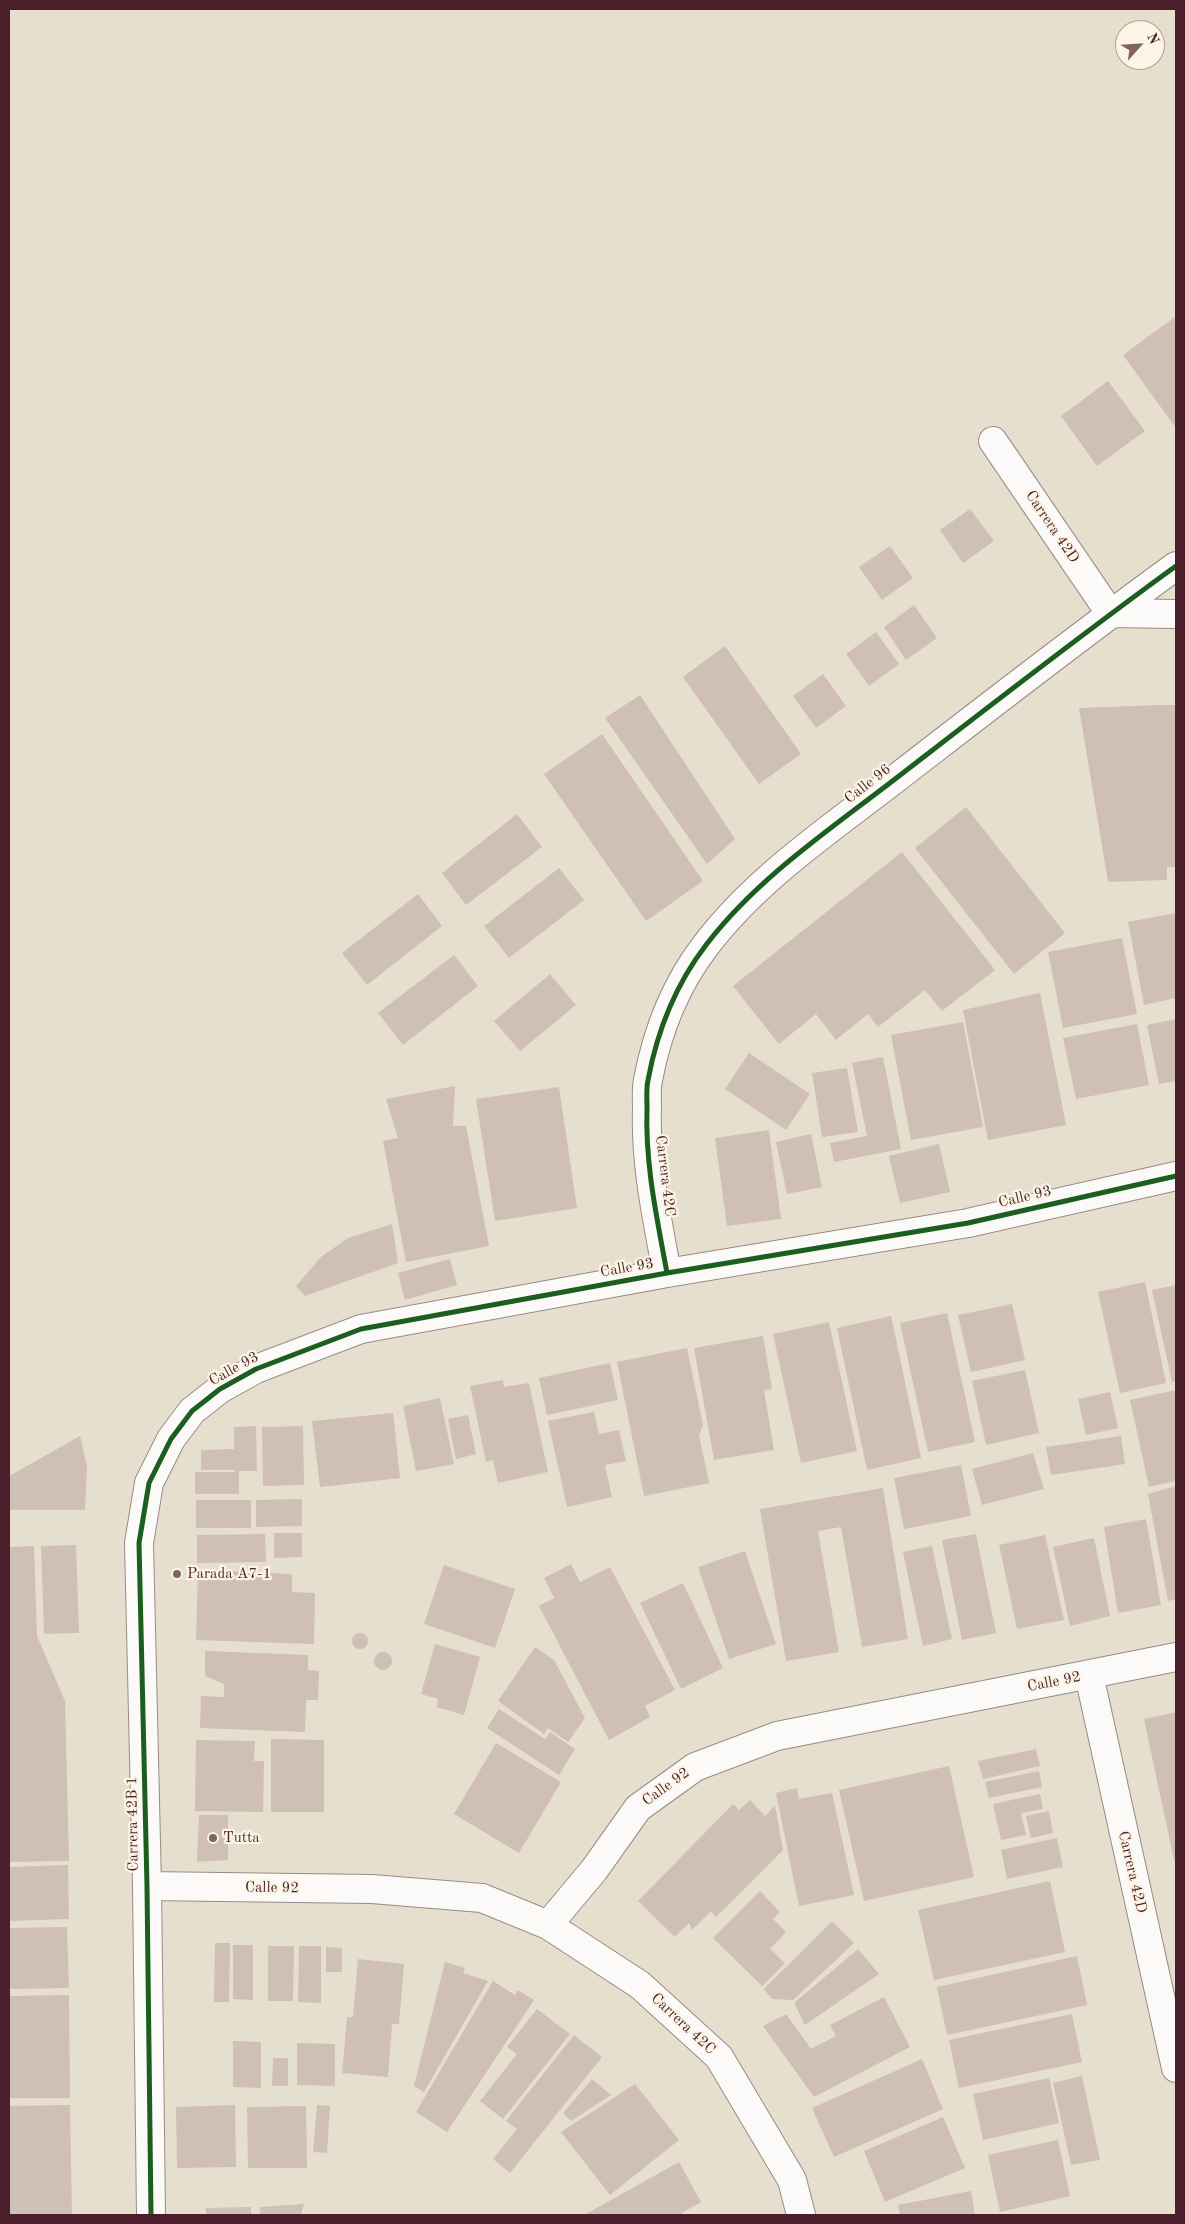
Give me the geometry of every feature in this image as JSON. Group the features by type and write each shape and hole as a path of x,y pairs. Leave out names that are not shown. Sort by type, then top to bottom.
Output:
{"street":[{"name":"Carrera 42D","path":"993,441 1110,613"},
{"name":"Calle 96","path":"648,1081 660,1034 678,989 705,946 732,914 786,864 1110,613 1176,566"},
{"path":"1110,613 1176,614"},
{"name":"Carrera 42C","path":"648,1081 646,1131 649,1177 667,1273"},
{"name":"Calle 93","path":"171,1439 192,1411 220,1389 256,1368 361,1329 667,1273 968,1223 1176,1176"},
{"name":"Carrera 42B 1","path":"151,2215 147,1886 138,1543 149,1483 171,1439"},
{"name":"Calle 92","path":"147,1886 372,1889 482,1898 548,1925 594,1870 638,1808 696,1766 777,1736 1176,1657"},
{"name":"Carrera 42D","path":"1089,1675 1176,2068"},
{"name":"Carrera 42C","path":"548,1925 640,1984 719,2057 792,2180 801,2215"}],"building":[{"path":"1176,316 1176,428 1123,355"},
{"path":"1108,381 1145,431 1097,466 1061,416"},
{"path":"970,509 994,541 963,563 940,530"},
{"path":"890,546 913,578 882,600 859,567"},
{"path":"914,605 937,638 906,660 884,627"},
{"path":"876,632 899,664 869,686 846,654"},
{"path":"725,646 801,754 759,784 683,677"},
{"path":"823,674 846,706 816,728 793,696"},
{"path":"640,695 735,839 707,864 605,718"},
{"path":"1176,705 1176,867 1167,867 1167,880 1108,882 1079,708"},
{"path":"602,734 703,881 646,921 544,774"},
{"path":"966,807 1065,933 1014,974 915,848"},
{"path":"517,814 542,847 466,905 442,873"},
{"path":"902,852 995,970 942,1011 925,990 878,1027 868,1014 836,1040 816,1014 779,1044 733,986"},
{"path":"559,868 584,900 509,958 484,926"},
{"path":"418,894 442,926 367,985 342,953"},
{"path":"1176,913 1176,998 1144,1005 1128,922"},
{"path":"1122,938 1137,1014 1063,1028 1048,952"},
{"path":"454,955 478,986 403,1045 378,1013"},
{"path":"550,974 576,1005 520,1051 494,1021"},
{"path":"1040,993 1066,1125 988,1140 963,1010"},
{"path":"1176,1019 1176,1081 1159,1084 1147,1025"},
{"path":"963,1022 983,1127 911,1140 891,1035"},
{"path":"1137,1024 1149,1085 1076,1099 1063,1038"},
{"path":"749,1053 810,1094 786,1130 725,1089"},
{"path":"883,1057 901,1149 834,1162 830,1143 867,1136 852,1063"},
{"path":"847,1068 858,1132 822,1137 812,1073"},
{"path":"455,1086 453,1126 466,1126 489,1246 406,1262 383,1141 398,1138 386,1099"},
{"path":"559,1087 577,1208 495,1221 476,1099"},
{"path":"769,1130 781,1219 727,1226 715,1138"},
{"path":"811,1134 822,1187 787,1194 776,1142"},
{"path":"939,1144 950,1192 900,1203 889,1156"},
{"path":"392,1224 398,1263 305,1296 296,1286 321,1257 348,1238"},
{"path":"450,1259 457,1285 405,1300 398,1273"},
{"path":"1145,1282 1166,1383 1120,1393 1098,1292"},
{"path":"1176,1285 1176,1381 1172,1382 1152,1290"},
{"path":"1012,1304 1025,1360 971,1372 958,1315"},
{"path":"947,1313 975,1442 928,1452 900,1323"},
{"path":"891,1316 921,1458 867,1470 837,1328"},
{"path":"829,1322 857,1451 801,1463 773,1334"},
{"path":"763,1336 772,1389 764,1390 774,1450 714,1460 694,1348"},
{"path":"687,1348 703,1425 699,1435 709,1483 644,1496 617,1362"},
{"path":"610,1363 618,1400 547,1415 539,1378"},
{"path":"1025,1370 1039,1433 986,1445 972,1381"},
{"path":"503,1380 504,1387 529,1383 548,1472 498,1483 493,1460 486,1462 470,1386"},
{"path":"1176,1390 1176,1481 1149,1487 1130,1400"},
{"path":"1110,1392 1118,1428 1086,1435 1078,1399"},
{"path":"440,1398 454,1464 416,1471 403,1406"},
{"path":"594,1412 599,1434 619,1430 626,1461 605,1465 612,1497 567,1507 548,1421"},
{"path":"393,1413 400,1478 320,1487 312,1421"},
{"path":"468,1415 476,1454 456,1459 448,1419"},
{"path":"256,1426 257,1471 239,1471 239,1494 195,1494 195,1472 235,1472 235,1470 201,1470 201,1450 234,1449 234,1427"},
{"path":"303,1426 304,1485 263,1486 262,1427"},
{"path":"80,1436 87,1466 85,1510 9,1510 9,1476"},
{"path":"1121,1436 1125,1464 1051,1475 1046,1447"},
{"path":"1033,1453 1044,1489 982,1505 972,1469"},
{"path":"961,1465 971,1516 904,1529 894,1478"},
{"path":"1176,1486 1176,1599 1168,1601 1148,1494"},
{"path":"883,1488 908,1639 862,1647 841,1527 818,1531 839,1652 786,1661 760,1509"},
{"path":"302,1499 302,1526 256,1527 256,1500"},
{"path":"196,1500 251,1500 251,1528 196,1528"},
{"path":"1146,1519 1161,1605 1118,1613 1104,1527"},
{"path":"274,1533 302,1533 302,1557 274,1558"},
{"path":"265,1534 266,1562 197,1563 197,1535"},
{"path":"976,1534 996,1633 962,1640 942,1540"},
{"path":"1045,1535 1064,1620 1017,1629 999,1545"},
{"path":"1094,1538 1110,1616 1070,1626 1053,1547"},
{"path":"76,1545 79,1633 44,1634 41,1546"},
{"path":"34,1546 37,1636 65,1701 69,1861 9,1862 9,1547"},
{"path":"932,1546 952,1639 923,1646 903,1552"},
{"path":"745,1551 776,1644 729,1659 698,1567"},
{"path":"571,1564 580,1582 610,1567 675,1690 645,1706 650,1717 609,1740 539,1606 554,1598 544,1578"},
{"path":"444,1565 515,1589 495,1648 424,1624"},
{"path":"198,1570 292,1574 292,1592 315,1593 314,1644 196,1640"},
{"path":"683,1583 723,1668 681,1689 640,1603"},
{"path":"360,1633 366,1635 368,1641 366,1647 360,1649 354,1647 352,1641 354,1635"},
{"path":"435,1644 480,1657 464,1715 437,1707 438,1699 421,1694"},
{"path":"535,1647 554,1660 585,1718 568,1742 548,1728 544,1734 498,1701"},
{"path":"205,1651 308,1655 308,1670 319,1671 318,1700 306,1700 305,1732 200,1728 201,1696 224,1697 224,1684 205,1676"},
{"path":"379,1652 387,1652 392,1657 390,1668 379,1670 374,1665 374,1657"},
{"path":"499,1709 545,1739 550,1732 575,1749 559,1775 487,1728"},
{"path":"1176,1712 1176,1859 1174,1860 1144,1719"},
{"path":"271,1739 324,1740 324,1812 271,1812"},
{"path":"196,1740 255,1741 254,1761 264,1761 263,1812 195,1811"},
{"path":"496,1743 561,1782 519,1853 454,1814"},
{"path":"1036,1749 1040,1766 983,1779 978,1761"},
{"path":"949,1766 974,1877 864,1901 839,1790"},
{"path":"1039,1771 1042,1787 989,1798 985,1782"},
{"path":"797,1788 799,1799 832,1793 854,1895 799,1906 776,1793"},
{"path":"1040,1794 1043,1809 1021,1813 1026,1835 1001,1840 993,1804"},
{"path":"750,1800 765,1816 775,1805 783,1850 716,1917 711,1911 692,1930 689,1923 675,1937 638,1901 733,1804 739,1810"},
{"path":"1049,1811 1053,1833 1031,1838 1026,1816"},
{"name":"Tutta","path":"199,1815 228,1815 228,1860 197,1862"},
{"path":"1057,1838 1063,1867 1007,1879 1001,1850"},
{"path":"68,1865 69,1919 9,1921 9,1867"},
{"path":"1050,1881 1065,1952 934,1980 918,1910"},
{"path":"760,1891 780,1912 773,1919 786,1932 770,1949 785,1963 762,1986 713,1938"},
{"path":"832,1921 854,1943 793,2000 772,1999 764,1989"},
{"path":"67,1927 69,1988 9,1989 9,1928"},
{"path":"215,1943 230,1943 229,2002 214,2002"},
{"path":"233,1945 253,1945 253,2000 233,1999"},
{"path":"268,1946 294,1946 293,2001 268,2001"},
{"path":"299,1946 321,1946 321,2003 298,2002"},
{"path":"326,1947 342,1948 342,1972 326,1972"},
{"path":"858,1949 879,1974 805,2025 794,2003"},
{"path":"1077,1956 1087,2005 947,2035 937,1987"},
{"path":"358,1959 404,1964 399,2024 392,2024 388,2077 342,2073 347,2017 353,2017"},
{"path":"445,1962 465,1968 463,1973 488,1981 424,2092 414,2086"},
{"path":"493,1981 515,1995 518,1990 534,2000 447,2132 416,2112"},
{"path":"69,1995 70,2098 9,2098 9,1996"},
{"path":"884,1997 910,2047 814,2097 763,2026 786,2014 811,2049 836,2036 830,2025"},
{"path":"537,2009 570,2034 503,2119 480,2101 517,2054 507,2047"},
{"path":"1072,2014 1082,2062 959,2088 949,2040"},
{"path":"574,2035 602,2057 510,2173 493,2159 517,2129 506,2121"},
{"path":"233,2041 261,2042 261,2088 233,2087"},
{"path":"297,2043 335,2044 335,2086 297,2085"},
{"path":"273,2058 288,2058 288,2086 272,2086"},
{"path":"922,2059 943,2109 834,2157 812,2108"},
{"path":"1082,2076 1100,2160 1071,2165 1053,2083"},
{"path":"1049,2078 1059,2123 983,2140 973,2094"},
{"path":"592,2079 611,2095 571,2121 563,2113"},
{"path":"635,2084 679,2140 610,2195 561,2132"},
{"path":"70,2105 72,2215 9,2215 9,2106"},
{"path":"235,2105 236,2167 177,2168 176,2107"},
{"path":"317,2105 330,2106 327,2153 313,2152"},
{"path":"306,2106 307,2168 248,2168 247,2107"},
{"path":"943,2117 965,2168 885,2202 864,2151"},
{"path":"1058,2140 1070,2196 1000,2212 988,2155"},
{"path":"679,2162 701,2202 678,2215 584,2215"},
{"path":"971,2191 975,2215 900,2215 898,2205"},
{"path":"304,2204 301,2215 260,2215 260,2207"},
{"path":"251,2207 251,2215 206,2215 206,2208"}],"cycle path":[{"path":"667,1273 650,1171 647,1129 647,1083 662,1026 677,992 695,960 726,920 772,875 797,854 1176,566"},
{"path":"151,2215 147,1886 139,1543 149,1483 171,1439 192,1411 220,1389 256,1369 361,1329 667,1273 968,1223 1176,1176"}],"place":[{"name":"Parada A7-1","path":"177,1574"},
{"name":"Tutta","path":"213,1838"}]}
